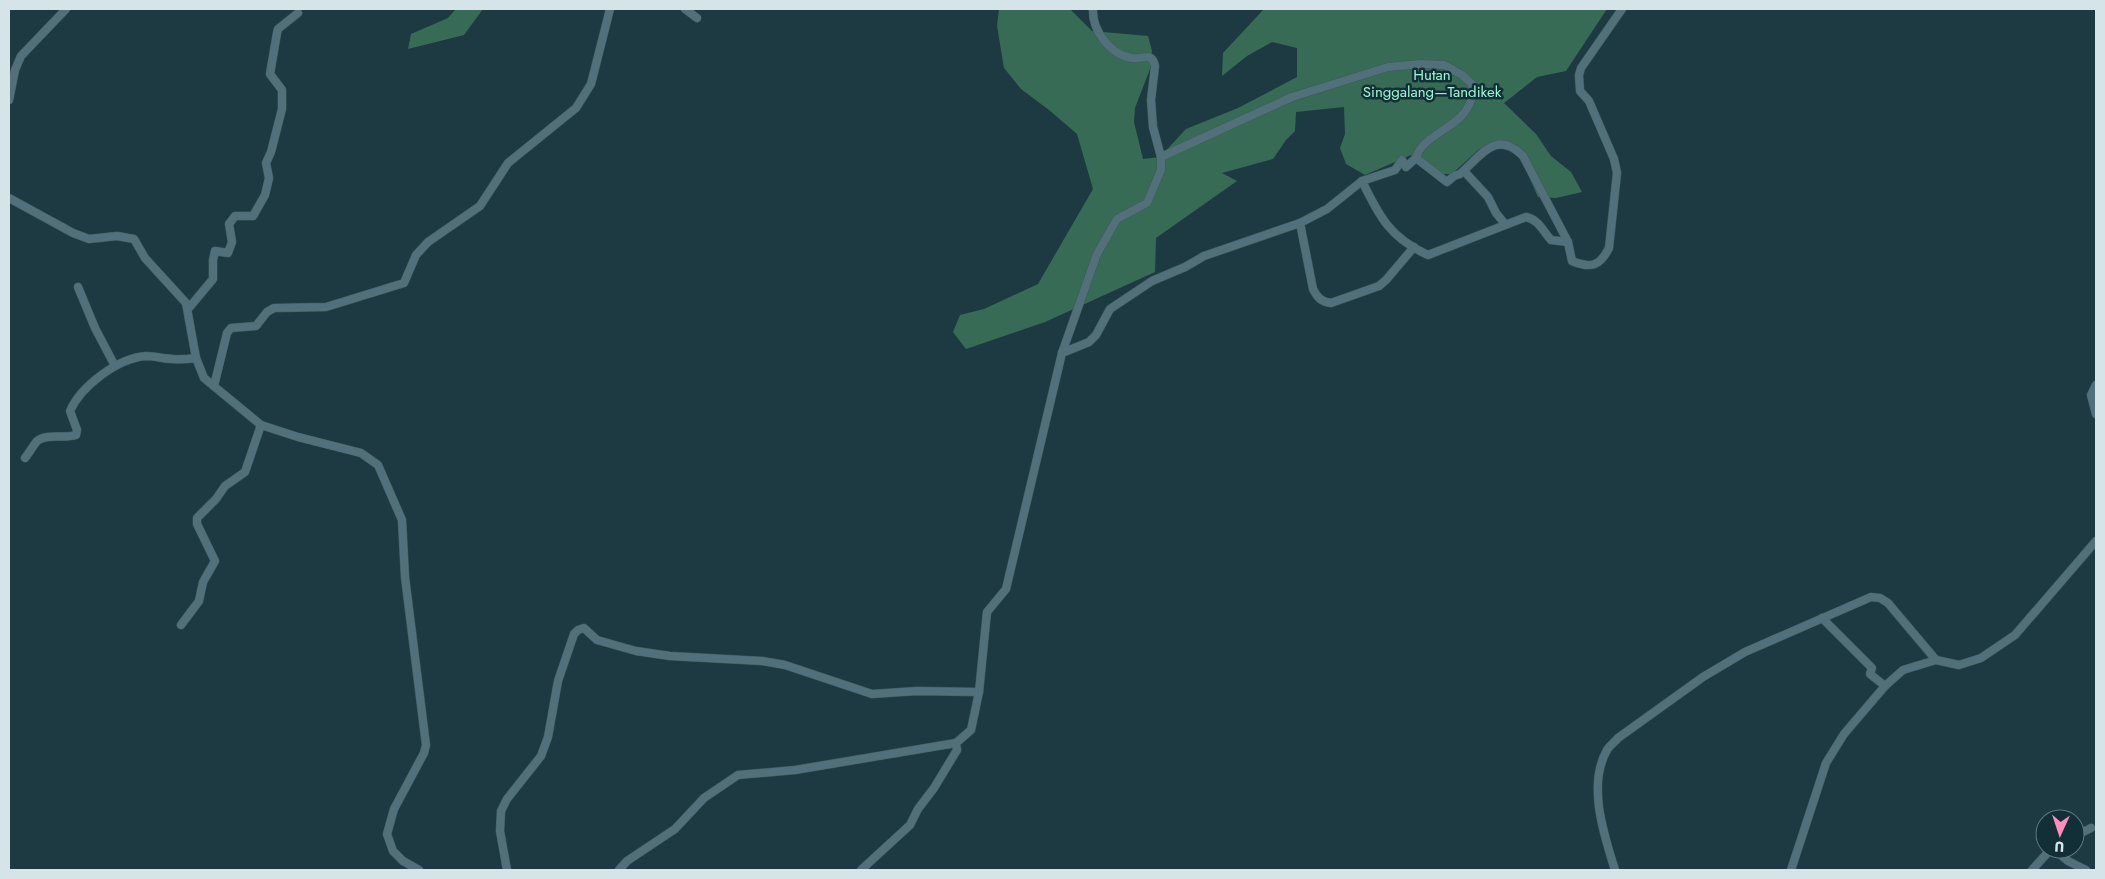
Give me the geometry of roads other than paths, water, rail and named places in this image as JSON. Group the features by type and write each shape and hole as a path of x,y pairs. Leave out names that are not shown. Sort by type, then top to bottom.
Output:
{"street":[{"path":"9,100 15,70 21,56 66,9"},
{"path":"214,386 227,333 231,328 256,326 267,312 274,308 326,307 404,283 416,255 428,242 483,203 508,163 576,108 591,84 610,9"},
{"path":"685,9 697,18"},
{"path":"619,870 627,861 675,829 704,798 738,775 800,770 956,743 971,730 979,692 988,612 1006,589 1062,354 1096,254 1117,219 1147,203 1158,182 1161,170 1161,157 1153,127 1151,100 1154,61 1148,57 1133,59 1120,54 1094,24 1093,9"},
{"path":"1416,158 1447,182 1464,171 1489,147 1507,144 1516,149 1522,156 1568,242 1572,261 1583,266 1595,265 1604,258 1610,248 1616,173 1614,159 1589,101 1580,91 1578,75 1622,9"},
{"path":"188,309 212,279 212,260 215,251 228,253 232,242 229,224 235,216 253,216 265,195 269,178 266,163 271,152 282,109 282,90 270,74 277,33 278,29 298,12"},
{"path":"1062,354 1088,342 1096,335 1110,309 1152,281 1185,267 1204,256 1300,223 1327,209 1362,181 1396,170 1402,160 1406,167 1416,158 1417,153 1428,141 1460,119 1470,100 1472,84 1462,75 1444,65 1421,64 1388,67 1292,97 1161,157"},
{"path":"1464,171 1488,197 1496,213 1505,224"},
{"path":"1362,181 1378,215 1403,240 1428,255 1526,217 1534,219 1551,240 1568,242"},
{"path":"9,198 73,233 89,239 118,236 134,240 145,258 186,303 196,358 204,378 261,425 298,437 361,453 378,465 402,520 405,577 426,745 394,809 387,834 393,851 403,861 419,870"},
{"path":"1300,223 1313,289 1316,295 1324,302 1330,304 1379,286 1414,246"},
{"path":"78,287 95,328 115,366"},
{"path":"25,458 38,441 43,438 76,435 77,430 70,411 72,406 87,387 115,366 145,356 174,359 196,358"},
{"path":"2096,385 2091,395 2096,414"},
{"path":"181,626 199,601 203,582 215,561 197,524 197,518 228,484 245,472 261,425"},
{"path":"1791,870 1826,763 1844,734 1885,686 1903,670 1936,660 1959,665 1981,658 2014,634 2096,541"},
{"path":"1615,870 1605,840 1598,798 1599,780 1608,750 1618,738 1703,677 1745,652 1871,597 1880,598 1888,603 1936,660"},
{"path":"1822,618 1872,668 1870,674 1885,686"},
{"path":"507,870 500,831 502,811 507,799 541,756 548,737 558,682 574,634 578,630 584,628 597,640 636,651 670,656 762,661 785,665 872,694 917,691 979,692"},
{"path":"861,870 910,825 918,809 934,788 957,750 956,743"},
{"path":"2085,831 2091,828"},
{"path":"2032,870 2043,859"},
{"path":"2066,859 2086,870"}],"park label":[{"name":"Hutan Singgalang—Tandikek","path":"1432,84"}]}
